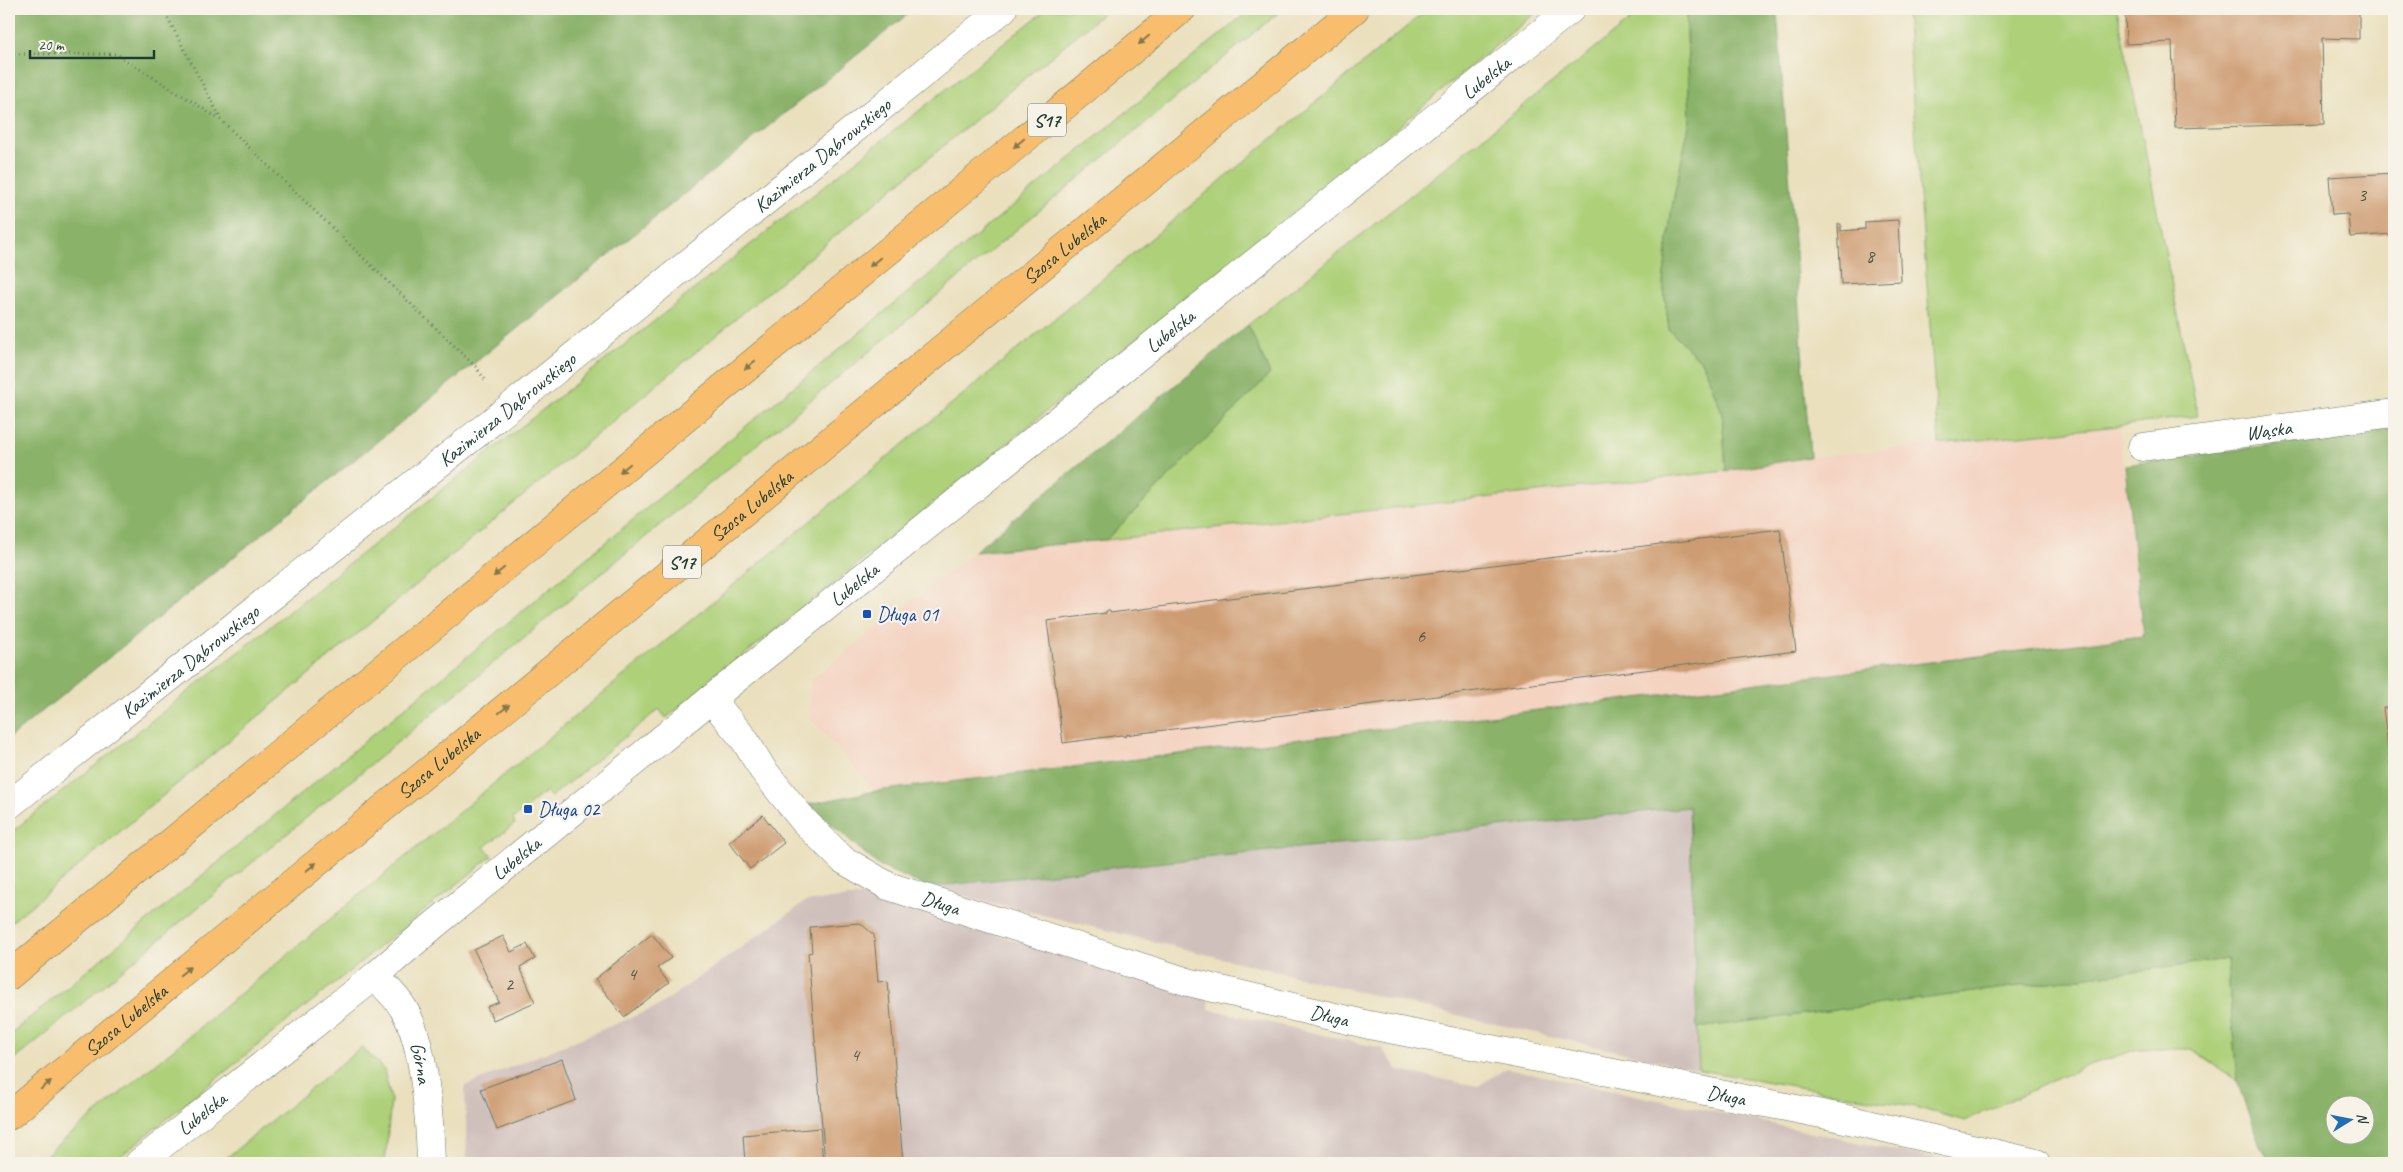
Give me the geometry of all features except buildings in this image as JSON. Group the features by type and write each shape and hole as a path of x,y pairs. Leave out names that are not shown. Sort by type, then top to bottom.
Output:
{"highway":[{"name":"S17","path":"9,976 1182,9"},
{"name":"Szosa Lubelska","path":"9,1116 1355,9"}],"street":[{"name":"Kazimierza Dąbrowskiego","path":"9,805 509,408 1003,9"},
{"name":"Lubelska","path":"139,1163 375,976 434,925 711,699 1571,9"},
{"name":"Wąska","path":"2142,447 2394,414"},
{"name":"Długa","path":"711,699 744,739 763,770 804,821 842,859 888,886 1198,984 1369,1025 1838,1117 2036,1163"},
{"name":"Górna","path":"375,976 404,1008 420,1055 429,1125 431,1163"}],"path":[{"path":"163,9 221,120"},
{"path":"9,54 116,54 221,120 476,367 509,408"}],"shaded area":[{"path":"2119,426 2144,636 876,791 810,718 810,680 974,552 1106,540 1726,471 1810,457"},
{"path":"1690,807 1699,1070 1439,1011 928,887"},
{"path":"867,895 1209,1000 1209,1009 1381,1048 1399,1071 1478,1086 1507,1068 1955,1163 467,1163 465,1086 657,1007 805,902"}],"green space":[{"path":"9,9 914,9 9,738"},
{"path":"1047,9 1108,9 9,924 9,834"},
{"path":"1251,9 1283,9 9,1064 9,1035"},
{"path":"1428,9 1540,9 1357,161 666,718 659,709 551,797 546,791 513,819 515,824 484,847 492,856 112,1163 36,1163"},
{"path":"1644,9 1686,9 1690,120 1672,207 1663,283 1669,330 1703,363 1722,412 1726,471 1106,540 1270,374 1248,325"},
{"path":"1686,9 1777,10 1810,457 1726,471 1722,412 1703,363 1669,330 1663,283 1672,207 1690,120"},
{"path":"1906,9 2117,9 2198,416 1939,444"},
{"path":"1248,325 1270,374 1106,540 974,552"},
{"path":"2394,428 2394,1163 2270,1163 2261,1149 2237,1081 2227,959 1697,1028 1689,807 928,887 879,866 809,804 876,791 2143,636 2125,465"},
{"path":"2227,959 2237,1081 2192,1049 2138,1049 2078,1069 1965,1121 1911,1106 1699,1070 1697,1028"},
{"path":"362,1047 384,1070 391,1100 385,1163 220,1163"}],"place":[{"name":"Długa 01","path":"867,614"},
{"name":"Długa 02","path":"528,809"}]}
